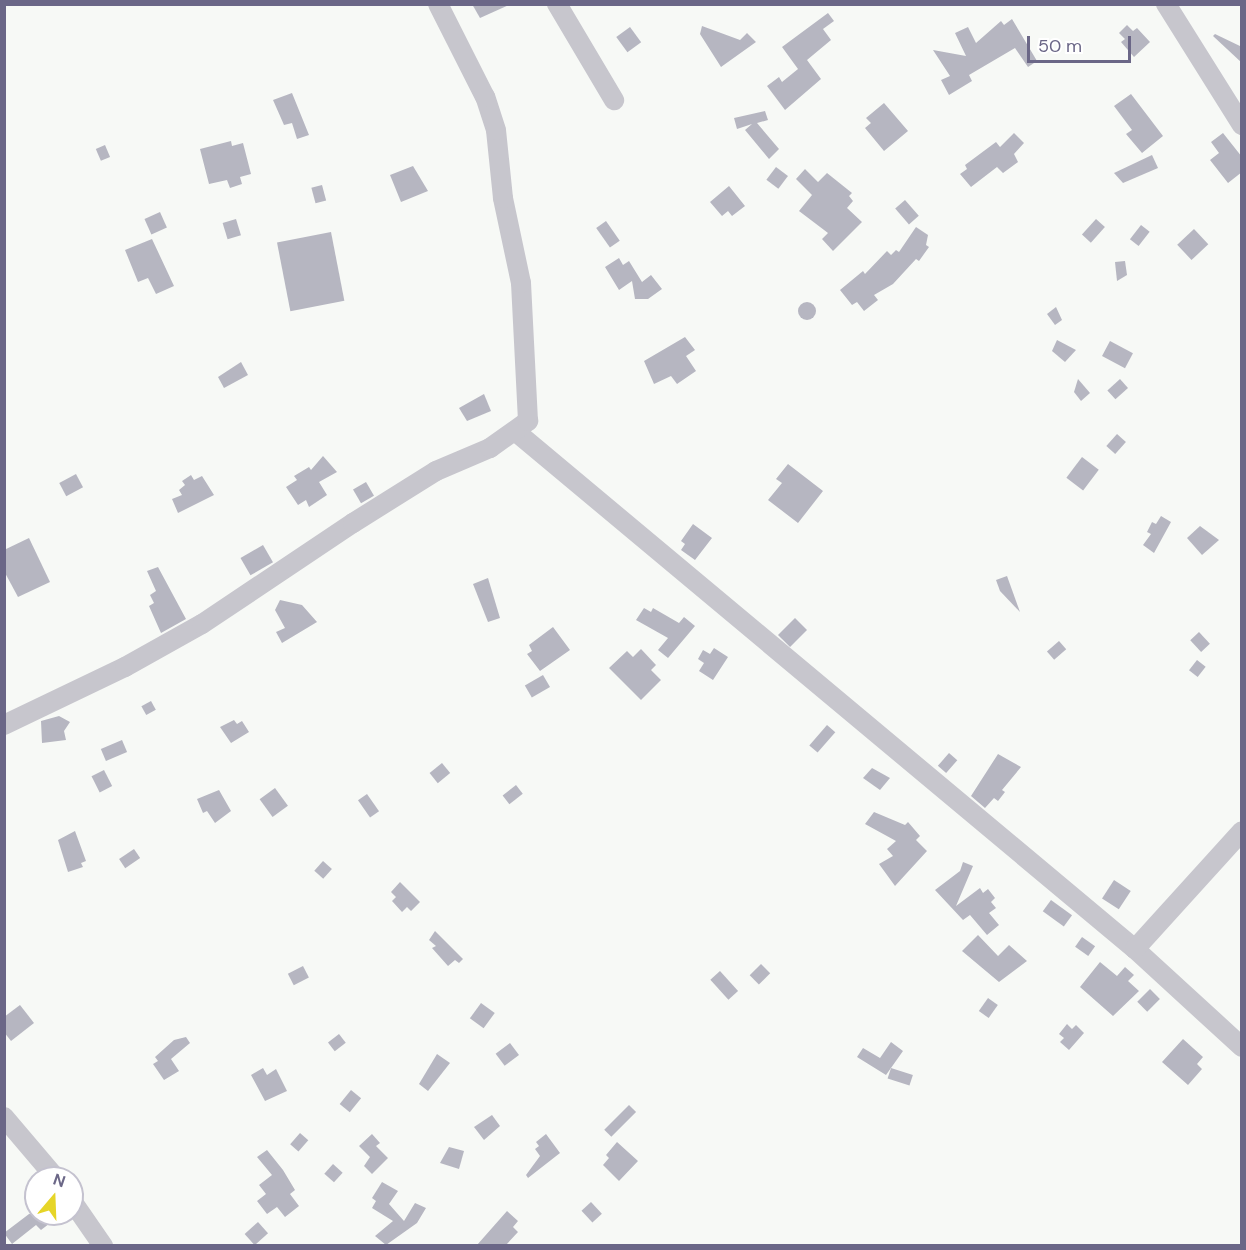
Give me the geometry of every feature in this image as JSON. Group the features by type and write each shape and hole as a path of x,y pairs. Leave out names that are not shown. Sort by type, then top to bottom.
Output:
{"street":[{"path":"4,725 125,667 202,624 436,471 490,448 515,431 530,413 521,283 503,198 496,130 485,97 438,4"},
{"path":"557,4 614,99"},
{"path":"1166,4 1242,125"},
{"path":"515,431 1136,949 1242,1047"},
{"path":"1136,949 1242,831"},
{"path":"4,1118 46,1166"},
{"path":"84,1218 103,1245"}],"building":[{"path":"472,4 511,4 480,18"},
{"path":"828,13 834,21 823,29 831,40 807,60 821,79 785,110 767,86 779,77 782,82 798,69 782,47"},
{"path":"1012,19 1037,61 1028,67 1015,48 969,75 972,81 949,95 941,80 950,76 933,50 966,56 955,33 968,27 976,43 1001,21 1004,25"},
{"path":"1127,25 1133,31 1137,28 1150,42 1134,57 1121,42 1125,39 1119,33"},
{"path":"702,26 740,40 747,33 756,42 721,67 700,34"},
{"path":"630,27 641,42 627,52 616,37"},
{"path":"1215,34 1242,47 1242,63 1213,36"},
{"path":"292,93 309,135 297,139 292,123 284,125 273,100"},
{"path":"1131,94 1163,136 1142,153 1126,134 1132,130 1114,106"},
{"path":"884,103 908,131 884,151 865,128 871,123 866,118"},
{"path":"765,111 768,120 757,123 779,149 769,159 745,130 752,124 737,129 734,118"},
{"path":"1014,133 1024,143 1014,154 1018,162 1003,173 997,167 971,187 960,174 967,169 965,165 996,142 1000,147"},
{"path":"1223,133 1242,157 1242,172 1228,183 1210,160 1219,153 1211,142"},
{"path":"231,141 232,146 243,143 251,174 240,177 242,184 230,188 227,180 209,184 200,149"},
{"path":"105,145 110,157 101,161 96,149"},
{"path":"1152,155 1158,168 1123,183 1114,173"},
{"path":"413,166 428,191 401,202 390,175"},
{"path":"776,167 788,176 778,189 766,180"},
{"path":"805,169 818,182 827,173 852,193 849,196 853,201 847,208 862,222 833,251 822,239 828,233 799,211 812,195 796,179"},
{"path":"322,185 326,200 316,203 311,188"},
{"path":"729,186 745,206 732,216 728,211 722,216 710,202"},
{"path":"905,200 919,216 909,224 895,209"},
{"path":"160,212 167,228 151,234 144,219"},
{"path":"236,219 241,235 228,239 223,223"},
{"path":"1096,219 1105,227 1091,243 1082,235"},
{"path":"606,221 620,241 610,248 596,228"},
{"path":"1141,225 1150,232 1139,246 1130,239"},
{"path":"916,227 928,235 926,245 929,247 919,261 916,259 893,284 874,295 878,300 864,311 857,302 852,305 840,290 863,271 865,274 887,251 891,255 896,250 899,252"},
{"path":"1194,229 1208,244 1192,260 1177,245"},
{"path":"331,232 344,301 290,311 277,242"},
{"path":"152,239 174,286 156,294 148,278 138,282 125,250"},
{"path":"619,258 623,265 629,261 642,282 651,275 662,289 648,299 635,299 632,281 619,290 605,267"},
{"path":"1125,261 1127,275 1117,281 1115,262"},
{"path":"807,302 813,305 816,311 813,317 807,320 801,317 798,311 801,305"},
{"path":"1056,307 1062,320 1055,325 1047,314"},
{"path":"685,337 695,350 686,356 696,371 677,384 671,376 654,384 644,361"},
{"path":"1057,340 1076,350 1065,362 1052,351"},
{"path":"1110,341 1133,353 1125,368 1102,356"},
{"path":"241,362 248,375 224,388 218,377"},
{"path":"1078,379 1090,393 1081,401 1074,392"},
{"path":"1120,379 1128,388 1115,399 1107,390"},
{"path":"484,394 491,411 467,421 459,408"},
{"path":"1117,434 1126,442 1115,454 1106,446"},
{"path":"323,456 337,472 319,482 327,495 309,507 306,500 298,505 286,487 297,480 294,476 309,467 311,470"},
{"path":"1082,457 1099,470 1083,490 1066,478"},
{"path":"788,464 823,491 798,523 768,500 782,483 776,479"},
{"path":"76,474 83,487 66,496 59,483"},
{"path":"191,475 194,480 202,476 214,495 178,513 172,499 182,495 179,490 185,485 182,481"},
{"path":"366,482 374,496 361,503 353,490"},
{"path":"1161,516 1171,522 1154,553 1143,545 1151,534 1147,532 1152,522 1156,524"},
{"path":"693,524 712,538 695,560 681,550 685,544 681,541"},
{"path":"1200,526 1219,540 1202,555 1187,538"},
{"path":"29,538 50,582 18,597 4,571 4,550"},
{"path":"263,545 273,562 250,575 240,558"},
{"path":"158,567 186,619 161,633 149,606 154,603 150,595 156,591 147,571"},
{"path":"1007,576 1020,612 1000,591 996,580"},
{"path":"488,578 500,618 488,622 473,584"},
{"path":"280,600 302,605 317,622 282,643 276,632 285,628 275,610"},
{"path":"644,608 651,612 653,608 679,623 684,617 695,626 668,658 658,650 668,638 636,620"},
{"path":"795,618 807,630 790,647 778,635"},
{"path":"553,627 570,650 540,671 527,654 532,651 529,645"},
{"path":"1199,632 1210,644 1201,652 1190,640"},
{"path":"1059,641 1066,649 1054,660 1047,651"},
{"path":"714,648 728,657 713,680 699,671 704,663 698,659 703,650 710,654"},
{"path":"641,649 656,665 651,670 661,680 641,700 609,668 627,651 633,657"},
{"path":"1197,660 1206,667 1198,677 1189,670"},
{"path":"543,675 550,687 532,698 525,686"},
{"path":"151,701 156,710 146,715 141,706"},
{"path":"59,716 70,722 64,731 66,740 42,743 41,721"},
{"path":"234,720 237,724 242,721 249,732 231,743 220,727"},
{"path":"827,725 835,732 818,753 809,745"},
{"path":"122,740 127,752 106,761 101,749"},
{"path":"949,753 957,760 946,773 938,766"},
{"path":"998,754 1021,767 1002,790 1005,792 998,801 994,798 985,808 971,796"},
{"path":"442,763 450,773 438,783 430,773"},
{"path":"872,768 890,778 880,790 863,778"},
{"path":"104,770 112,786 100,792 92,776"},
{"path":"516,785 523,794 509,804 503,795"},
{"path":"275,788 288,806 273,817 260,799"},
{"path":"219,790 231,811 215,823 207,811 203,813 197,799"},
{"path":"367,794 379,811 370,818 358,800"},
{"path":"874,812 905,825 908,822 920,836 916,840 927,851 895,886 879,864 893,856 887,849 896,841 865,824"},
{"path":"75,831 86,861 81,863 83,867 68,872 58,840"},
{"path":"134,849 140,858 125,868 119,859"},
{"path":"323,861 332,869 323,879 314,871"},
{"path":"963,862 973,866 956,906 980,888 983,893 988,889 995,898 991,902 996,908 989,913 999,925 987,935 970,915 963,920 935,890 960,871"},
{"path":"1114,880 1131,891 1119,909 1102,898"},
{"path":"400,882 420,902 411,911 407,907 402,912 392,901 396,897 391,892"},
{"path":"1051,900 1072,915 1064,927 1043,911"},
{"path":"435,931 463,959 459,963 455,960 448,966 432,948 436,946 429,940"},
{"path":"978,935 998,956 1009,945 1027,961 999,982 962,951"},
{"path":"1082,937 1095,946 1088,956 1075,947"},
{"path":"1100,962 1117,976 1125,967 1134,975 1128,981 1139,991 1113,1016 1080,987"},
{"path":"761,964 770,973 759,985 750,975"},
{"path":"303,966 309,978 294,985 288,974"},
{"path":"720,971 738,991 728,1000 710,980"},
{"path":"1150,989 1160,999 1147,1012 1137,1002"},
{"path":"988,998 998,1005 989,1018 979,1011"},
{"path":"481,1003 495,1013 484,1028 470,1018"},
{"path":"20,1005 34,1023 11,1041 4,1032 4,1017"},
{"path":"1067,1024 1072,1029 1076,1025 1084,1033 1069,1050 1060,1042 1064,1038 1059,1034"},
{"path":"339,1034 346,1043 335,1051 328,1043"},
{"path":"186,1037 190,1043 171,1059 179,1071 164,1080 153,1064 158,1061 155,1057 174,1040"},
{"path":"1183,1039 1203,1057 1197,1064 1202,1069 1188,1085 1162,1062"},
{"path":"891,1042 903,1051 886,1075 857,1057 863,1048 880,1058"},
{"path":"510,1043 519,1055 505,1066 496,1054"},
{"path":"437,1054 450,1063 428,1091 419,1084"},
{"path":"263,1068 267,1075 276,1069 287,1091 265,1101 251,1075"},
{"path":"891,1068 913,1075 909,1086 888,1078"},
{"path":"351,1090 361,1098 350,1112 340,1104"},
{"path":"629,1105 636,1112 611,1137 604,1130"},
{"path":"492,1115 500,1126 484,1140 474,1127"},
{"path":"300,1133 308,1140 298,1152 290,1144"},
{"path":"372,1134 380,1143 376,1146 388,1158 372,1174 364,1166 370,1157 359,1146"},
{"path":"546,1134 560,1153 528,1178 526,1175 540,1156 535,1149 539,1146 536,1142"},
{"path":"617,1142 638,1161 619,1181 603,1165 609,1158 606,1155"},
{"path":"449,1147 464,1151 459,1169 440,1163"},
{"path":"267,1150 295,1190 290,1194 299,1206 285,1217 277,1207 267,1214 257,1201 266,1194 259,1185 272,1175 257,1157"},
{"path":"333,1164 343,1173 334,1182 324,1174"},
{"path":"382,1182 398,1191 389,1204 404,1221 415,1203 426,1208 417,1223 386,1245 375,1236 393,1221 372,1208 376,1201 372,1198"},
{"path":"591,1202 602,1214 592,1223 581,1211"},
{"path":"507,1211 518,1221 513,1227 518,1232 506,1245 477,1245"},
{"path":"24,1218 24,1226 35,1226 12,1244 4,1233"},
{"path":"258,1222 268,1233 255,1245 245,1234"}]}
